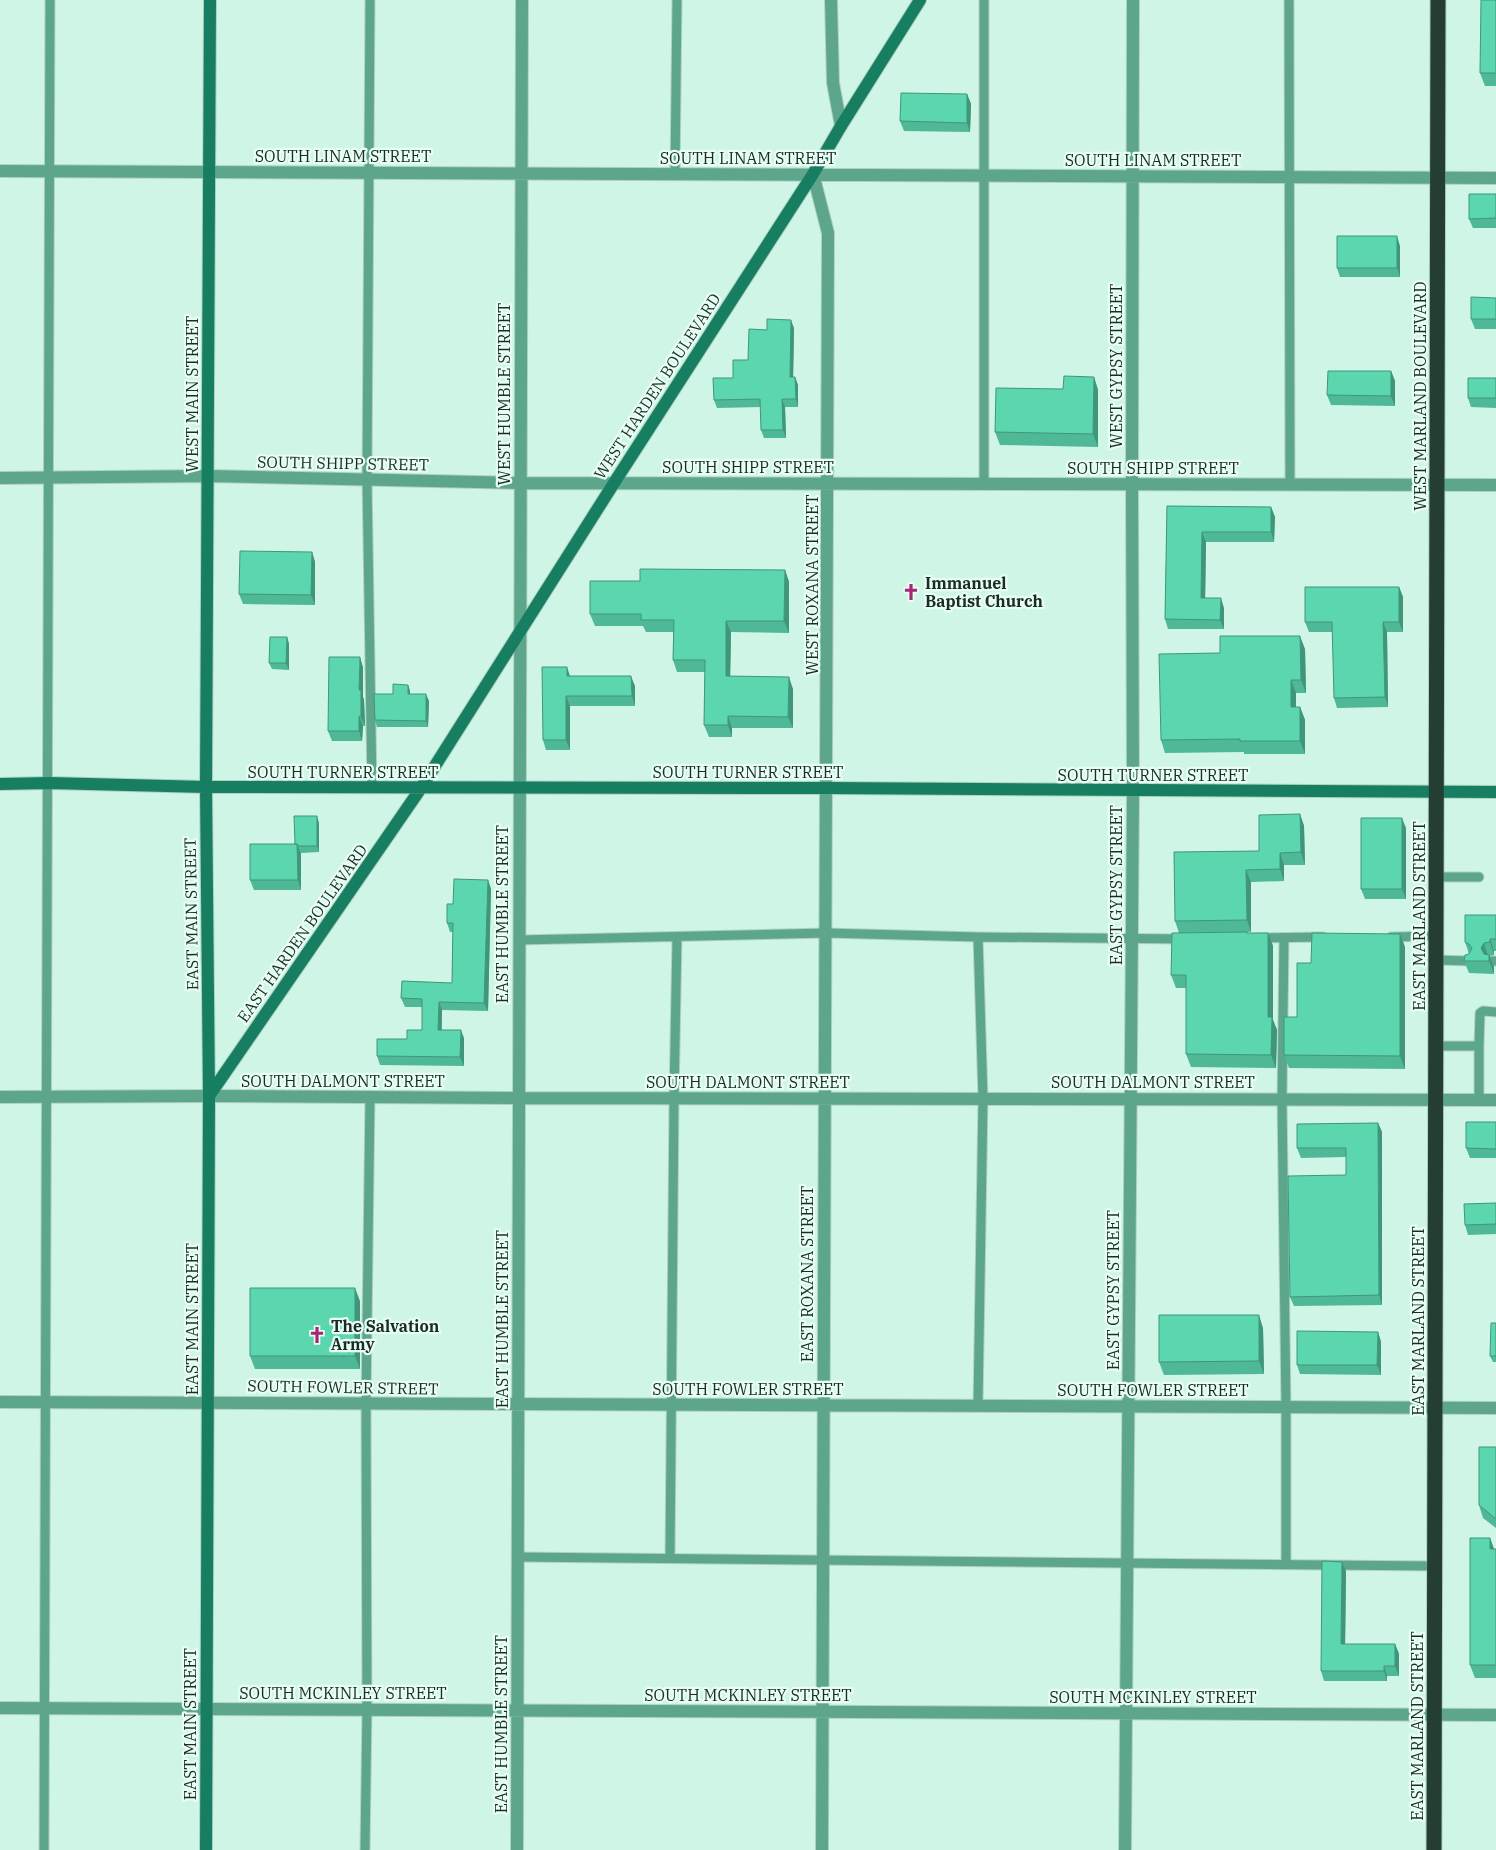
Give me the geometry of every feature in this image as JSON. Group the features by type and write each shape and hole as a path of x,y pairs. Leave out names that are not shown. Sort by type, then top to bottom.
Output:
{"highway":[{"name":"WEST MARLAND BOULEVARD","path":"1437,792 1438,0"},
{"name":"EAST MARLAND STREET","path":"1434,1850 1437,792"}],"street":[{"name":"WEST MAIN STREET","path":"206,788 210,0"},
{"name":"WEST HUMBLE STREET","path":"519,789 522,0"},
{"path":"831,0 833,83 841,126"},
{"name":"WEST HARDEN BOULEVARD","path":"421,788 813,174 920,0"},
{"name":"WEST GYPSY STREET","path":"1133,0 1133,791"},
{"name":"SOUTH LINAM STREET","path":"0,171 1496,178"},
{"name":"WEST ROXANA STREET","path":"813,174 828,233 827,788"},
{"name":"SOUTH SHIPP STREET","path":"0,478 208,476 520,483 1496,485"},
{"name":"SOUTH TURNER STREET","path":"0,784 206,788 827,788 1496,792"},
{"name":"EAST MAIN STREET","path":"206,788 209,1096 206,1850"},
{"name":"EAST HARDEN BOULEVARD","path":"209,1096 421,788"},
{"name":"EAST ROXANA STREET","path":"822,1850 824,1098 827,788"},
{"name":"EAST HUMBLE STREET","path":"517,1850 519,789"},
{"name":"EAST GYPSY STREET","path":"1125,1850 1133,791"},
{"name":"SOUTH DALMONT STREET","path":"0,1097 1496,1100"},
{"name":"SOUTH FOWLER STREET","path":"0,1402 1496,1408"},
{"name":"SOUTH MCKINLEY STREET","path":"0,1708 1496,1715"}],"lane":[{"path":"44,1850 49,784 50,0"},
{"path":"370,0 367,479 372,788"},
{"path":"675,174 677,0"},
{"path":"984,0 984,484"},
{"path":"1289,0 1290,484"},
{"path":"1437,877 1480,877"},
{"path":"519,940 826,933 1132,940 1189,939"},
{"path":"670,1558 677,936"},
{"path":"1380,937 1437,936"},
{"path":"978,937 983,1098 978,1406"},
{"path":"1246,938 1332,937"},
{"path":"1284,938 1282,1099 1286,1564"},
{"path":"1436,960 1470,960"},
{"path":"1479,1100 1480,1013 1496,1012"},
{"path":"1436,1046 1479,1046"},
{"path":"365,1850 367,1709 366,1403 370,1097"},
{"path":"517,1557 1435,1566"}],"building":[{"path":"1481,0 1496,0 1496,73 1480,73"},
{"path":"901,93 967,94 967,123 900,121"},
{"path":"1469,194 1496,194 1496,218 1469,219"},
{"path":"1337,236 1397,236 1397,268 1337,268"},
{"path":"1471,297 1496,298 1496,319 1471,319"},
{"path":"767,319 791,320 790,377 795,377 796,399 782,399 783,430 761,430 760,399 714,400 713,378 733,378 733,360 748,360 749,329 767,330"},
{"path":"1328,371 1391,371 1391,396 1327,395"},
{"path":"1064,376 1094,377 1093,434 995,432 996,388 1063,389"},
{"path":"1468,378 1496,378 1496,398 1468,398"},
{"path":"1167,506 1271,507 1271,532 1202,532 1201,598 1221,598 1220,620 1165,619"},
{"path":"240,551 312,552 311,595 239,594"},
{"path":"640,569 785,570 784,621 726,621 726,676 789,677 788,717 728,716 728,725 704,725 705,660 673,660 674,620 641,620 641,614 590,614 590,581 640,581"},
{"path":"1305,587 1399,587 1399,622 1383,622 1385,697 1334,698 1332,622 1305,622"},
{"path":"1220,636 1300,636 1301,680 1291,680 1291,707 1300,707 1300,741 1240,741 1240,739 1161,740 1159,654 1220,653"},
{"path":"270,637 287,637 286,663 269,663"},
{"path":"329,657 360,657 359,690 361,690 361,717 359,716 359,731 328,731"},
{"path":"542,667 567,667 567,676 631,676 632,696 566,696 566,740 543,740"},
{"path":"393,684 408,685 408,694 426,694 426,721 375,720 374,694 393,694"},
{"path":"1300,814 1301,852 1280,853 1280,869 1246,870 1247,920 1175,921 1174,852 1259,851 1259,815"},
{"path":"294,816 317,816 317,846 298,846 295,844"},
{"path":"1361,818 1402,818 1402,889 1361,889"},
{"path":"250,844 297,844 298,880 250,880"},
{"path":"454,879 488,880 484,1003 439,1002 438,1030 461,1030 460,1057 377,1056 377,1039 407,1039 407,1030 422,1030 422,999 401,998 402,981 452,983 453,923 447,923 447,904 453,904"},
{"path":"1465,915 1496,915 1496,939 1490,939 1490,942 1484,943 1481,948 1484,954 1489,955 1489,961 1464,961 1465,955 1469,954 1472,948 1465,942"},
{"path":"1172,933 1268,933 1268,1017 1272,1017 1271,1055 1186,1054 1186,975 1171,975"},
{"path":"1312,933 1400,934 1400,1056 1284,1055 1284,1017 1297,1017 1297,963 1311,963"},
{"path":"1466,1122 1496,1122 1496,1149 1466,1148"},
{"path":"1378,1123 1379,1295 1290,1297 1288,1176 1346,1175 1346,1148 1297,1148 1297,1124"},
{"path":"1496,1203 1496,1224 1465,1225 1464,1204"},
{"path":"250,1288 355,1288 355,1356 250,1356"},
{"path":"1159,1315 1259,1315 1259,1361 1159,1362"},
{"path":"1491,1323 1496,1323 1496,1356 1490,1356"},
{"path":"1297,1331 1378,1332 1377,1365 1297,1365"},
{"path":"1479,1447 1496,1447 1496,1519 1479,1505"},
{"path":"1470,1538 1490,1538 1490,1549 1496,1549 1496,1665 1470,1665"},
{"path":"1322,1561 1342,1562 1341,1644 1395,1644 1395,1666 1384,1666 1384,1671 1321,1671"}],"place":[{"name":"Immanuel Baptist Church","path":"911,592"},
{"name":"The Salvation Army","path":"317,1335"}]}
